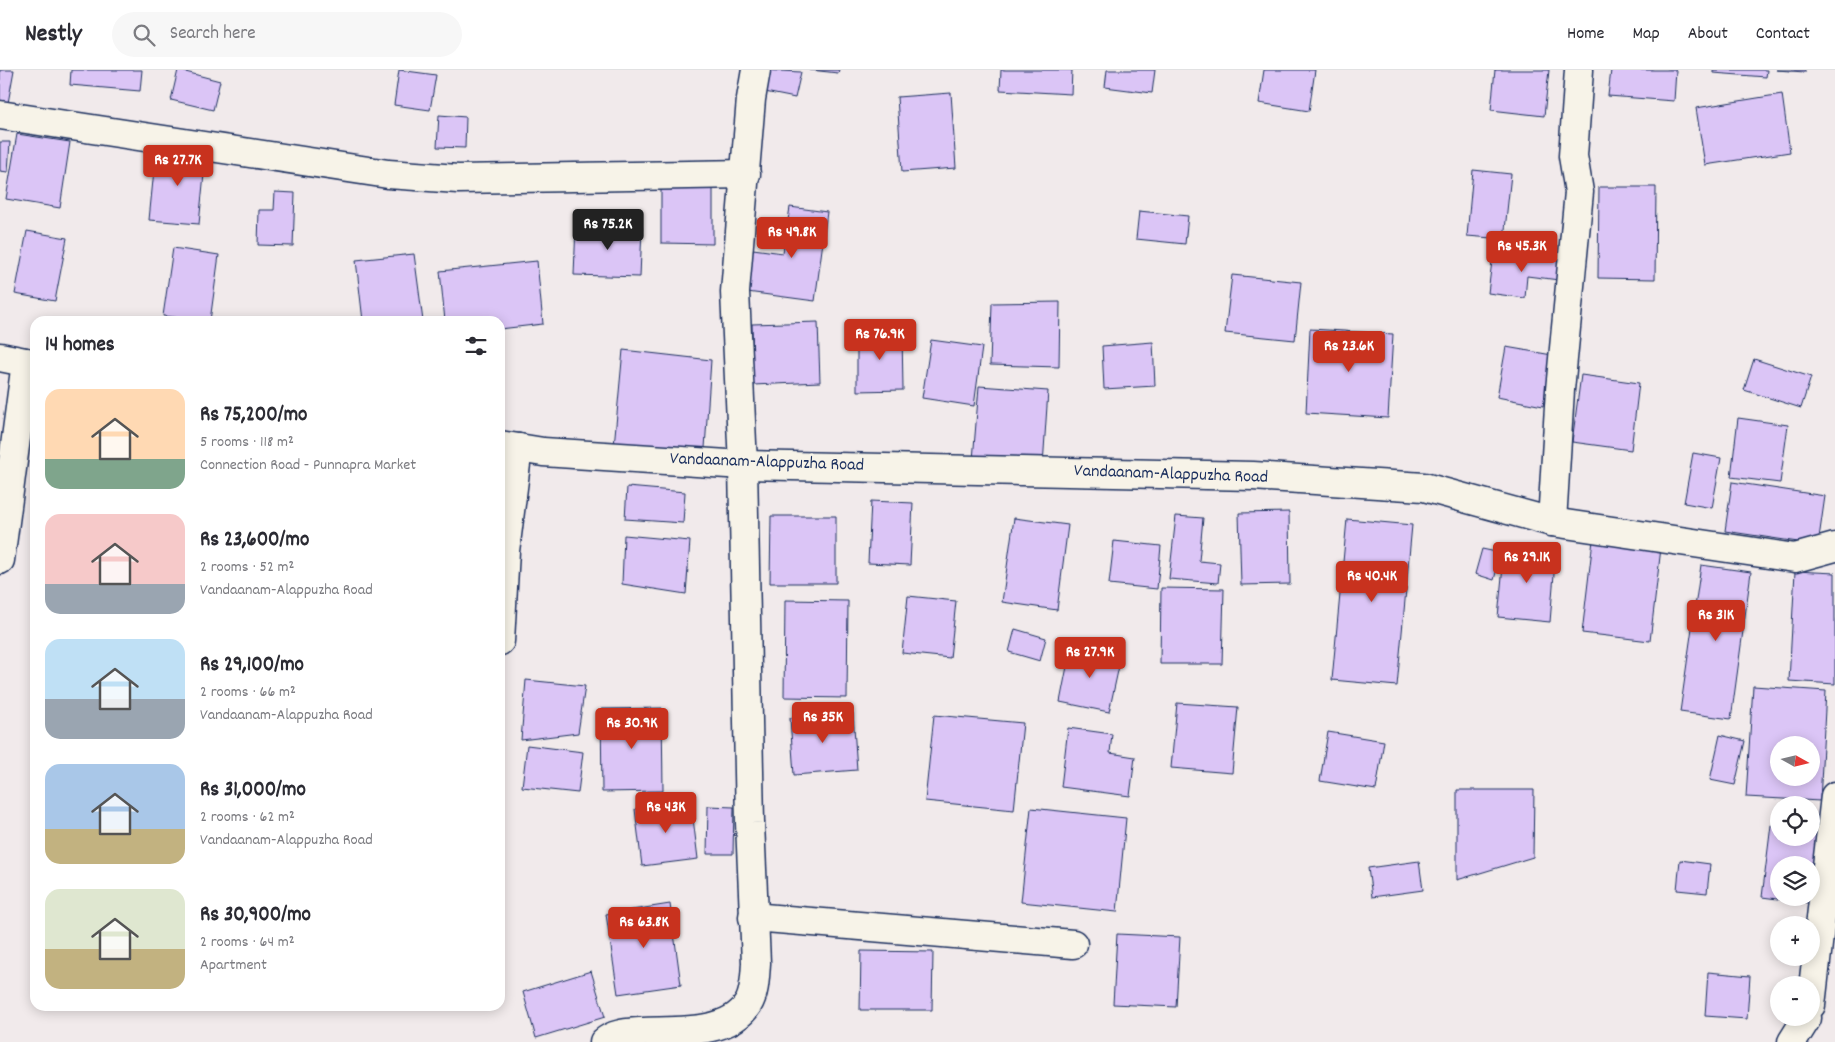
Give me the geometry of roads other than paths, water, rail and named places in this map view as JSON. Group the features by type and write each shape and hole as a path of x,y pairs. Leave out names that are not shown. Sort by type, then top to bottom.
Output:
{"street":[{"path":"604,1042 622,1033 717,1027 734,1020 749,1004 754,986 756,963 753,917 743,464 735,292 751,99 756,70"},
{"path":"1552,522 1560,390 1579,192 1574,156 1579,70"},
{"path":"0,115 378,172 432,177 458,179 746,174"},
{"path":"0,560 20,361"},
{"path":"505,551 509,447"},
{"name":"Vandaanam-Alappuzha Road","path":"509,447 543,452 743,464 1254,476 1424,487 1552,522 1795,558 1835,547"},
{"path":"1802,1027 1835,796"},
{"path":"753,917 1073,944"}]}
